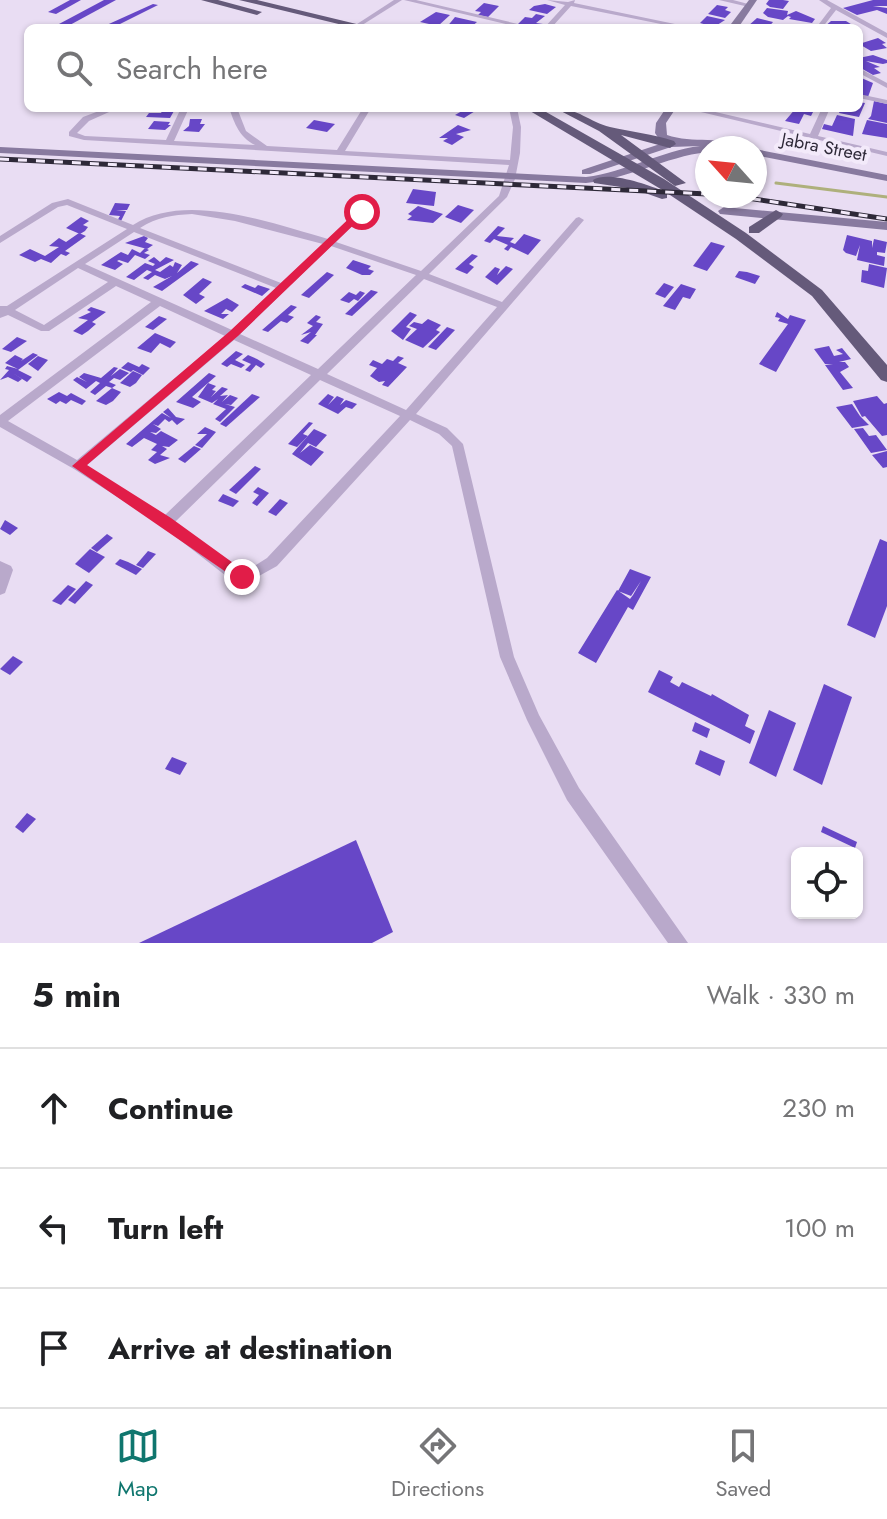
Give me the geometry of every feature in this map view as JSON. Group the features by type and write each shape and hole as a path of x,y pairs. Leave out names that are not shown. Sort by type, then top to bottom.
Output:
{"main road":[{"path":"206,0 310,24"},
{"path":"244,0 272,3 351,24"},
{"path":"538,112 722,217"},
{"path":"569,112 603,128 653,161 817,293 887,376"},
{"path":"603,128 640,134 676,146 670,162 673,178"},
{"path":"599,180 637,185 754,230 824,287 887,355"},
{"path":"754,230 776,214"}],"street":[{"path":"366,24 399,0"},
{"path":"407,0 513,24"},
{"path":"550,0 670,24"},
{"path":"722,0 751,2 737,24"},
{"path":"822,0 887,36"},
{"path":"551,24 571,2"},
{"path":"822,24 835,7"},
{"path":"483,24 489,19"},
{"path":"639,24 643,19"},
{"path":"877,31 887,28"},
{"path":"863,72 887,86"},
{"path":"863,97 887,102"},
{"path":"104,112 86,119 72,134 84,138 339,154 599,180 635,169 676,146"},
{"path":"169,143 183,112"},
{"path":"234,112 239,131 246,138 273,150"},
{"path":"339,154 365,112"},
{"path":"166,522 426,275 503,197 514,172 517,118 515,112"},
{"path":"668,112 661,123 660,133 676,146 695,148"},
{"path":"705,112 887,154"},
{"path":"813,137 824,112"},
{"path":"0,150 584,173 640,153 676,146 695,147"},
{"name":"Jabra Street","path":"767,154 887,178"},
{"path":"78,466 234,334 373,201"},
{"path":"0,240 62,202 284,288"},
{"path":"2,311 130,228 163,213 194,210 334,241 504,306"},
{"path":"722,217 776,214 887,226"},
{"path":"159,301 0,421 166,522 235,575 250,576 272,562 408,415 579,220"},
{"path":"77,264 321,373 443,431 457,444 507,657 534,720 573,794 679,943"},
{"path":"2,311 45,329 115,282"},
{"path":"0,566 6,570 0,589"}],"building":[{"path":"70,0 81,0 56,14 48,12"},
{"path":"104,0 116,0 72,24 59,24"},
{"path":"769,0 789,1 783,9 770,7 766,4"},
{"path":"873,0 887,0 887,6 873,6 887,8 887,14 877,10 857,15 843,8"},
{"path":"484,3 499,6 488,17 478,15 481,12 475,11"},
{"path":"153,4 158,5 120,24 109,24"},
{"path":"545,4 556,7 547,14 529,10 534,6"},
{"path":"717,5 728,7 725,10 731,12 725,18 708,14"},
{"path":"767,8 788,11 787,15 796,11 815,19 812,23 789,19 791,17 788,16 783,20 768,17 763,13"},
{"path":"436,12 450,15 440,24 420,22"},
{"path":"536,14 545,16 536,23 543,24 518,24 525,17 532,18"},
{"path":"707,16 725,20 719,24 700,23"},
{"path":"455,17 477,22 475,24 449,24"},
{"path":"757,18 773,22 771,24 750,24"},
{"path":"831,21 846,21 851,24 828,24"},
{"path":"878,38 886,43 882,44 887,48 871,51 863,46 863,43"},
{"path":"873,55 887,60 887,63 866,61 880,67 874,68 881,73 873,75 863,69 863,57"},
{"path":"863,79 873,83 868,97 863,96"},
{"path":"874,101 887,104 887,123 868,119"},
{"path":"173,112 170,118 146,117 149,113"},
{"path":"460,112 474,112 464,118 455,115"},
{"path":"793,112 813,112 811,116 804,114 799,124 785,121"},
{"path":"839,112 861,112 859,117"},
{"path":"837,115 855,119 853,136 822,129 824,124 832,126"},
{"path":"190,119 202,119 200,124 205,124 199,132 183,131 189,126"},
{"path":"314,120 335,124 327,132 306,128"},
{"path":"867,120 887,124 887,138 862,134"},
{"path":"154,121 170,122 168,125 171,125 165,130 148,129"},
{"path":"458,125 471,130 456,134 464,137 452,145 443,141 448,138 439,138"},
{"path":"413,189 436,192 434,206 406,203"},
{"path":"115,203 130,204 127,210 116,210 126,211 121,221 117,221 120,216 109,215"},
{"path":"458,205 474,210 461,223 445,217"},
{"path":"418,206 443,214 433,223 407,220 412,216 408,214"},
{"path":"81,217 89,221 83,225 88,227 85,231 80,234 66,228"},
{"path":"498,226 505,228 497,236 514,238 510,242 515,244 524,234 541,240 528,255 511,247 508,251 504,249 508,245 494,239 490,243 484,241"},
{"path":"79,233 86,236 65,251 70,253 66,256 61,254 51,263 41,259 35,262 19,255 30,249 45,256 59,247 49,246 59,238 66,242"},
{"path":"847,235 872,241 872,248 874,239 887,242 885,253 877,252 877,255 885,257 884,266 857,260 860,245 856,256 846,253 843,250"},
{"path":"144,236 148,238 145,242 153,245 147,249 125,243"},
{"path":"711,242 725,246 707,271 693,266"},
{"path":"145,248 149,250 144,253 150,255 145,259 135,255 128,263 119,260 123,264 115,270 101,265 121,252 128,255 132,249 140,253"},
{"path":"472,254 478,256 469,264 474,267 467,274 455,269"},
{"path":"154,257 160,262 166,257 174,260 155,270 160,272 170,265 173,267 175,262 182,265 177,273 191,261 199,264 162,291 153,287 172,276 165,279 155,275 148,280 143,278 152,272 147,270 134,280 126,277 145,263 153,266 155,264 148,261"},
{"path":"353,260 371,266 368,269 374,271 370,275 362,275 346,268"},
{"path":"869,264 887,268 884,288 861,282 862,270 868,271"},
{"path":"506,266 513,269 497,285 485,277 495,267 500,269 497,275"},
{"path":"739,271 760,276 755,284 735,277"},
{"path":"327,272 334,275 309,298 301,295"},
{"path":"203,278 212,282 199,294 205,297 196,304 183,295"},
{"path":"664,283 674,287 665,298 655,294"},
{"path":"245,284 270,289 262,296 241,287"},
{"path":"681,284 696,289 690,299 683,297 675,310 663,306"},
{"path":"371,290 378,292 352,316 345,314"},
{"path":"360,291 365,293 358,301 354,299 349,303 340,300 349,292 356,295"},
{"path":"227,298 239,305 232,312 226,309 221,314 229,314 223,319 204,311"},
{"path":"291,305 297,307 288,315 294,317 287,323 281,321 268,332 262,330"},
{"path":"91,307 106,312 92,322 96,324 82,335 73,331 88,320 78,318 91,312 87,310"},
{"path":"410,312 417,315 406,327 411,329 403,340 391,331"},
{"path":"777,312 788,319 790,315 806,320 776,372 759,364 788,324 778,321 780,318 775,317"},
{"path":"316,315 321,317 316,322 323,324 317,335 308,344 300,341 311,332 301,335 313,326 307,323"},
{"path":"159,316 167,319 153,330 145,327"},
{"path":"428,319 441,325 436,330 440,332 423,348 405,340 417,329 409,326 414,322 422,324"},
{"path":"447,327 455,330 436,350 428,347"},
{"path":"155,333 176,342 170,348 160,343 151,353 137,348"},
{"path":"17,337 27,341 11,352 2,349"},
{"path":"829,346 834,356 843,354 836,350 842,348 851,359 839,362 845,362 849,367 840,372 853,388 843,390 825,365 833,364 825,364 814,349"},
{"path":"236,351 243,354 235,360 245,365 241,368 221,364"},
{"path":"33,353 38,355 18,370 32,377 27,382 11,372 22,379 18,382 8,377 0,380 9,370 5,369 7,366 18,369 5,363 15,355 23,359 21,361"},
{"path":"248,355 265,364 261,368 256,365 250,372 245,370 251,364 242,360"},
{"path":"38,356 48,360 38,371 28,364"},
{"path":"398,356 404,358 398,363 407,367 388,387 382,385 385,381 379,382 370,376 377,368 369,365 373,360 382,364"},
{"path":"128,362 150,368 143,375 121,368"},
{"path":"114,367 118,368 111,376 120,369 129,373 120,380 114,378 109,382 116,385 112,388 106,386 95,395 90,392 100,383 96,381 86,389 73,380 77,377 87,382 79,377 84,373 101,378"},
{"path":"133,371 142,375 136,383 130,387 120,383"},
{"path":"209,373 216,376 192,397 201,402 193,408 176,402"},
{"path":"208,383 216,386 211,397 222,387 228,389 220,396 228,395 222,402 230,395 238,398 231,405 225,404 235,407 220,422 215,419 226,409 213,404 218,399 212,403 198,397"},
{"path":"112,388 121,392 113,401 106,405 96,401"},
{"path":"59,392 67,396 71,393 86,401 82,405 71,400 66,404 60,401 56,404 47,399"},
{"path":"252,394 260,397 226,427 220,424"},
{"path":"328,394 334,397 328,405 337,396 344,399 340,405 346,400 357,404 352,409 346,407 338,414 318,404"},
{"path":"877,396 884,404 887,403 887,435 882,436 865,416 862,417 853,401"},
{"path":"852,404 869,425 852,428 836,407"},
{"path":"168,408 176,417 185,419 177,425 165,419 158,426 153,424 161,429 156,433 150,432 156,435 161,431 178,440 169,447 162,446 167,449 160,455 170,458 155,464 148,460 157,452 151,450 157,444 144,438 132,447 126,444 162,413 171,418 163,412"},
{"path":"309,422 313,423 303,434 308,436 297,447 288,444"},
{"path":"205,427 216,432 202,448 195,445 207,434 197,434"},
{"path":"863,428 869,436 876,435 887,450 871,453 854,429"},
{"path":"314,429 327,435 316,447 308,443 300,453 310,445 324,452 311,466 292,454"},
{"path":"194,446 201,449 185,463 178,459"},
{"path":"887,451 887,467 883,468 872,455"},
{"path":"255,466 261,469 236,494 229,490"},
{"path":"258,487 269,493 257,506 252,503 259,495 253,492"},
{"path":"223,494 239,501 233,507 218,501"},
{"path":"280,499 288,503 276,516 268,512"},
{"path":"5,520 18,528 10,535 0,529"},
{"path":"107,534 113,538 97,552 91,548"},
{"path":"880,539 887,542 887,606 875,638 847,625"},
{"path":"90,549 105,557 89,573 75,564"},
{"path":"148,551 156,554 143,568 136,565"},
{"path":"120,559 142,569 136,575 115,564"},
{"path":"630,569 651,577 633,610 628,607 596,663 578,653"},
{"path":"86,581 93,585 75,604 68,600"},
{"path":"68,585 76,589 61,605 52,601"},
{"path":"13,656 23,662 10,675 0,669"},
{"path":"659,670 673,677 670,682 679,687 682,682 712,694 749,715 745,726 755,731 750,744 648,692"},
{"path":"824,684 852,697 822,785 793,770"},
{"path":"769,710 796,723 776,777 749,763"},
{"path":"695,722 710,729 707,738 692,731"},
{"path":"700,750 725,761 720,776 695,764"},
{"path":"172,757 187,763 180,775 165,769"},
{"path":"27,813 36,819 23,833 15,827"},
{"path":"823,826 857,842 855,847 853,847 821,832"},
{"path":"356,840 393,932 372,943 139,943"}],"waterway":[{"path":"776,183 887,197"}],"railway":[{"path":"0,159 695,193"},
{"path":"767,201 887,219"}],"route":[{"path":"242,577 235,575 166,522 78,466 234,334 362,212"}]}
